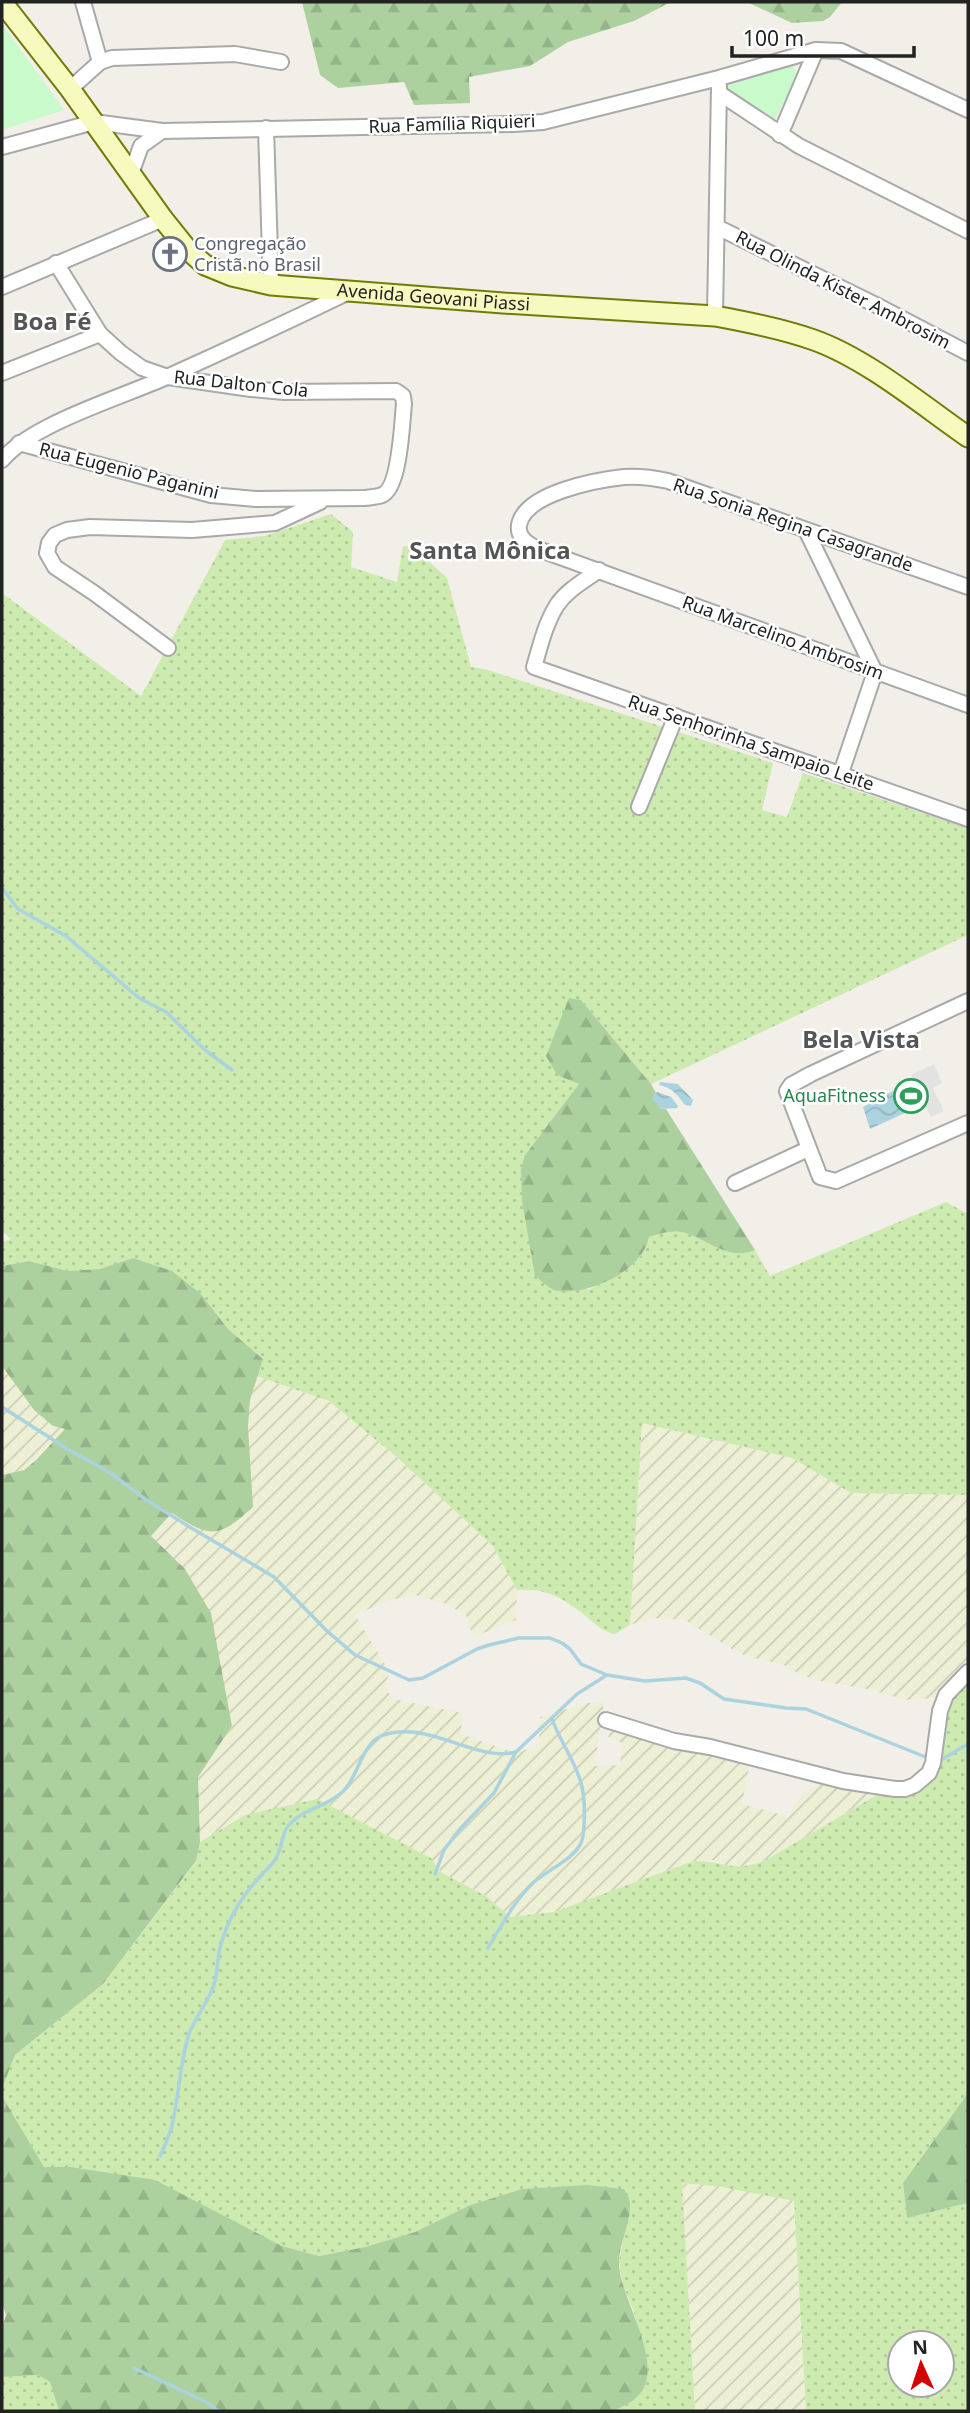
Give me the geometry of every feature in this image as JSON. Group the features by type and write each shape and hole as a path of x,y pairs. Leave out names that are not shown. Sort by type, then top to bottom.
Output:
{"main road":[{"name":"Avenida Geovani Piassi","path":"2,2 70,89 163,219 187,249 205,265 232,276 271,285 715,316 748,322 815,341 866,367 968,438"}],"street":[{"path":"83,2 100,62"},
{"path":"780,135 816,50 841,51 968,110"},
{"name":"Rua Família Riquieri","path":"94,122 162,131 542,122 719,78 816,50"},
{"path":"70,89 100,62 112,58 235,54 281,62"},
{"path":"715,316 719,78"},
{"path":"719,93 780,135 968,231"},
{"path":"2,147 94,122"},
{"path":"266,128 271,285"},
{"path":"131,174 141,146 162,131"},
{"path":"2,287 163,219"},
{"name":"Rua Olinda Kister Ambrosim","path":"718,227 968,353"},
{"name":"Rua Dalton Cola","path":"56,263 100,334 142,368 167,377 284,392 396,391 403,396 395,475 390,489 382,495 366,498"},
{"path":"2,460 19,443 48,427 167,377 351,292"},
{"path":"2,373 100,334"},
{"name":"Rua Eugenio Paganini","path":"19,443 211,495 256,499 366,498"},
{"name":"Rua Sonia Regina Casagrande","path":"599,570 528,544 519,530 524,513 546,496 617,478 648,477 668,481 968,587"},
{"path":"168,648 55,567 47,553 49,543 55,535 67,530 90,527 192,530 275,523 324,499"},
{"path":"806,530 875,672 841,773"},
{"name":"Rua Senhorinha Sampaio Leite","path":"599,570 571,590 557,605 534,667 968,819"},
{"name":"Rua Marcelino Ambrosim","path":"599,570 968,705"},
{"path":"639,807 676,716"},
{"path":"968,1001 811,1074 791,1085 787,1094 820,1177 827,1180 836,1181 873,1167 968,1123"},
{"path":"735,1183 808,1149"},
{"path":"606,1720 674,1741 710,1747 843,1781 905,1789 915,1785 929,1773 933,1763 940,1712 946,1695 968,1672"}],"green space":[{"path":"302,2 671,2 634,21 568,42 530,66 469,77 470,103 414,105 404,82 338,88 320,75"},
{"path":"747,2 842,2 830,17 823,21 792,23"},
{"path":"2,24 64,110 2,130"},
{"path":"792,64 797,75 774,121 726,88 726,83"},
{"path":"331,514 353,532 351,567 397,582 403,546 412,546 447,578 471,667 488,670 773,763 762,810 787,817 803,773 968,828 968,935 651,1084 581,1000 580,1083 525,1155 588,1290 626,1270 641,1256 649,1237 665,1233 682,1232 717,1248 736,1253 755,1250 770,1276 946,1202 968,1214 968,1495 851,1493 792,1458 642,1423 630,1625 615,1634 600,1628 555,1596 538,1591 517,1590 493,1546 399,1459 329,1401 257,1376 263,1359 228,1329 201,1294 133,1258 99,1269 68,1271 29,1261 2,1266 2,1242 11,1239 2,1231 2,593 141,696 225,540 265,536"},
{"path":"569,998 581,1000 651,1084 656,1093 653,1098 661,1109 666,1109 755,1250 745,1253 726,1251 682,1232 669,1232 649,1237 637,1260 626,1270 599,1285 558,1291 535,1276 522,1201 521,1169 525,1155 579,1084 557,1075 546,1056"},
{"path":"133,1258 172,1271 201,1294 228,1329 263,1359 250,1400 248,1427 253,1507 231,1525 214,1531 205,1531 172,1513 151,1536 185,1569 211,1613 232,1726 198,1777 200,1842 196,1861 103,1984 15,2055 2,2089 2,1475 24,1470 65,1429 53,1426 34,1410 2,1366 2,1266 29,1261 68,1271 99,1269"},
{"path":"2,1366 34,1410 66,1429 24,1470 2,1475"},
{"path":"257,1376 329,1401 399,1459 493,1546 517,1590 516,1620 473,1637 466,1615 446,1604 416,1595 390,1600 355,1615 389,1671 386,1689 393,1699 462,1713 461,1734 516,1753 539,1745 540,1717 587,1703 603,1702 604,1717 599,1732 595,1766 620,1765 622,1743 608,1737 610,1729 689,1748 694,1735 752,1751 742,1804 787,1816 804,1793 835,1776 897,1783 766,1860 748,1867 730,1867 713,1860 693,1861 554,1912 510,1917 486,1896 442,1873 431,1858 245,1815 200,1842 198,1777 232,1726 151,1536 172,1513 194,1528 252,1507 248,1427 250,1400"},
{"path":"642,1423 792,1458 851,1493 968,1495 968,1675 951,1697 905,1700 872,1690 820,1681 801,1675 784,1665 746,1656 685,1620 653,1618 630,1625"},
{"path":"968,1675 968,2093 903,2183 907,2218 968,2203 968,2411 806,2411 794,2201 722,2187 682,2183 695,2411 613,2411 637,2397 646,2360 633,2309 623,2285 619,2262 630,2203 522,2189 470,2205 415,2232 365,2247 319,2256 282,2246 71,2167 44,2167 2,2096 2,2089 15,2055 103,1984 196,1862 200,1842 245,1815 317,1799 431,1858 442,1873 486,1896 510,1917 554,1912 693,1861 736,1866 754,1864 766,1860 897,1783 929,1778 948,1701"},
{"path":"968,2093 968,2203 907,2218 903,2183"},
{"path":"2,2096 44,2167 71,2167 155,2180 282,2246 319,2256 365,2247 415,2232 470,2205 522,2189 587,2185 624,2189 630,2211 619,2263 621,2278 645,2351 648,2368 645,2384 635,2399 613,2411 59,2411 50,2382 38,2375 2,2377 2,2328 6,2315 2,2303"},
{"path":"682,2183 722,2187 794,2201 806,2411 695,2411"},
{"path":"38,2375 50,2382 59,2411 2,2411 2,2377"}],"shaded area":[{"path":"934,1064 942,1083 933,1088 944,1111 931,1117 911,1075"}],"water":[{"path":"660,1082 678,1084 693,1100 691,1106 685,1105 671,1090 659,1085"},
{"path":"897,1089 909,1111 870,1129 863,1107"},
{"path":"657,1092 671,1097 677,1108 661,1109 652,1098"}],"waterway":[{"path":"2,888 18,909 66,936 139,998 166,1012 205,1050 232,1070"},
{"path":"2,1407 109,1472 188,1526 274,1577 327,1631 355,1655 409,1680 423,1678 489,1645 519,1638 550,1638 570,1649 581,1664 607,1675 645,1681 686,1678 700,1683 724,1699 806,1709 928,1758"},
{"path":"435,1874 444,1850 494,1793 516,1752 577,1694 607,1675"},
{"path":"488,1948 520,1897 534,1882 571,1856 582,1840 582,1787 552,1719"},
{"path":"160,2156 172,2125 188,2037 214,1985 224,1935 240,1902 275,1860 288,1826 300,1815 340,1794 350,1782 365,1752 381,1736 415,1732 484,1752 516,1752"},
{"path":"943,1759 968,1744"},
{"path":"134,2368 208,2403 218,2411"}],"place":[{"name":"Congregação Cristã no Brasil","path":"170,254"},
{"name":"AquaFitness","path":"911,1096"}],"district":[{"name":"Boa Fé","path":"52,322"},
{"name":"Santa Mônica","path":"490,551"},
{"name":"Bela Vista","path":"861,1040"}]}
